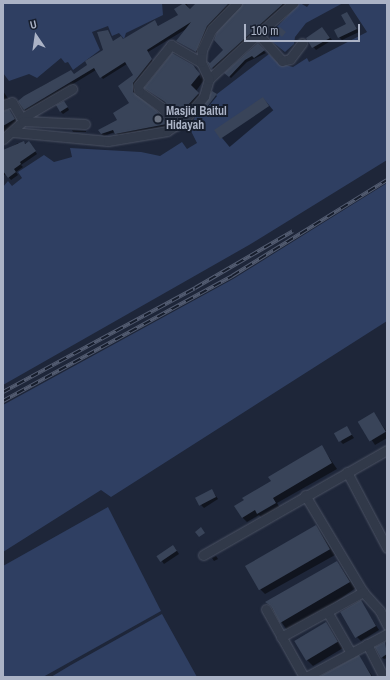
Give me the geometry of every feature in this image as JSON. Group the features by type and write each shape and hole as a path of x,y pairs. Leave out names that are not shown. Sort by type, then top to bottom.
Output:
{"street":[{"path":"201,62 207,36 237,3"},
{"path":"12,132 108,142 150,136 167,131 185,119 204,96 209,79 293,3"},
{"path":"258,34 282,62 290,59 302,43"},
{"path":"176,126 161,107 139,91 138,86 171,45 201,62 209,79"},
{"path":"3,139 12,132 22,120 72,89"},
{"path":"3,105 12,102 22,120"},
{"path":"22,120 85,124"},
{"path":"203,555 387,450"},
{"path":"347,472 387,548"},
{"path":"306,495 363,592 384,611 387,625"},
{"path":"281,637 328,613 363,592"},
{"path":"266,610 305,677 387,634"},
{"path":"328,613 351,653"},
{"path":"367,644 384,677"}],"water":[{"path":"3,3 162,3 163,15 126,33 124,39 119,33 112,36 108,26 92,32 100,50 73,70 68,62 65,63 61,58 37,78 29,74 9,81 3,73"},
{"path":"300,3 307,7 310,3 343,3 306,23 295,37 294,44 285,52 270,40 270,34"},
{"path":"348,3 387,3 387,160 249,245 3,385 3,187 8,181 12,186 22,178 18,172 44,155 54,162 72,157 70,148 141,152 160,156 182,142 187,149 197,143 190,129 198,110 204,109 217,94 269,54 278,63 293,67 307,58 309,62 367,32"},
{"path":"387,183 387,321 111,497 101,490 3,552 3,405 233,279"},
{"path":"108,507 161,611 43,677 3,677 3,566"},
{"path":"162,614 197,677 51,677 71,665"}],"building":[{"path":"184,3 190,9 196,3 229,3 207,26 196,52 176,41 191,22 147,50 152,59 133,83 133,92 157,111 167,124 115,134 113,130 101,134 98,130 117,120 113,113 129,103 118,86 133,75 125,62 100,78 94,68 24,110 18,101 24,96 71,70 74,74 87,65 85,61 103,50 97,32 108,30 113,41 121,36 123,39 155,20 158,26 178,15 174,9"},
{"path":"243,3 284,3 211,69 207,61 210,63 223,50 214,40 217,32"},
{"path":"347,12 357,29 338,38 334,30 346,24 341,15"},
{"path":"280,27 286,32 282,37 276,31"},
{"path":"322,27 330,38 312,48 306,38"},
{"path":"258,43 265,50 254,58 252,56 245,60 229,77 224,73"},
{"path":"172,53 193,65 200,74 191,85 199,93 177,117 165,102 144,88"},
{"path":"212,91 217,94 207,107 204,105"},
{"path":"263,97 269,106 220,139 214,130"},
{"path":"64,101 68,107 60,112 56,105"},
{"path":"9,109 15,119 3,126 3,111"},
{"path":"24,141 25,144 29,141 36,151 20,162 21,164 14,169 16,172 8,178 3,171 3,150"},
{"path":"374,412 386,432 370,442 358,422"},
{"path":"347,426 352,435 339,442 334,433"},
{"path":"322,445 332,463 273,498 276,503 257,514 255,510 242,518 234,506 244,500 242,498 271,481 268,477"},
{"path":"212,489 216,497 199,506 195,498"},
{"path":"316,525 330,549 259,590 245,566"},
{"path":"201,527 205,533 199,537 195,532"},
{"path":"173,545 177,551 160,562 156,556"},
{"path":"337,561 350,582 280,623 271,606 265,602"},
{"path":"361,600 376,626 355,638 340,612"},
{"path":"326,622 338,642 306,661 294,641"},
{"path":"385,642 387,654 381,658 375,647"},
{"path":"359,655 372,677 319,677"}],"railway":[{"path":"3,401 232,276 387,180"},
{"path":"3,392 195,288 293,231"}],"place":[{"name":"Masjid Baitul Hidayah","path":"158,119"}]}
